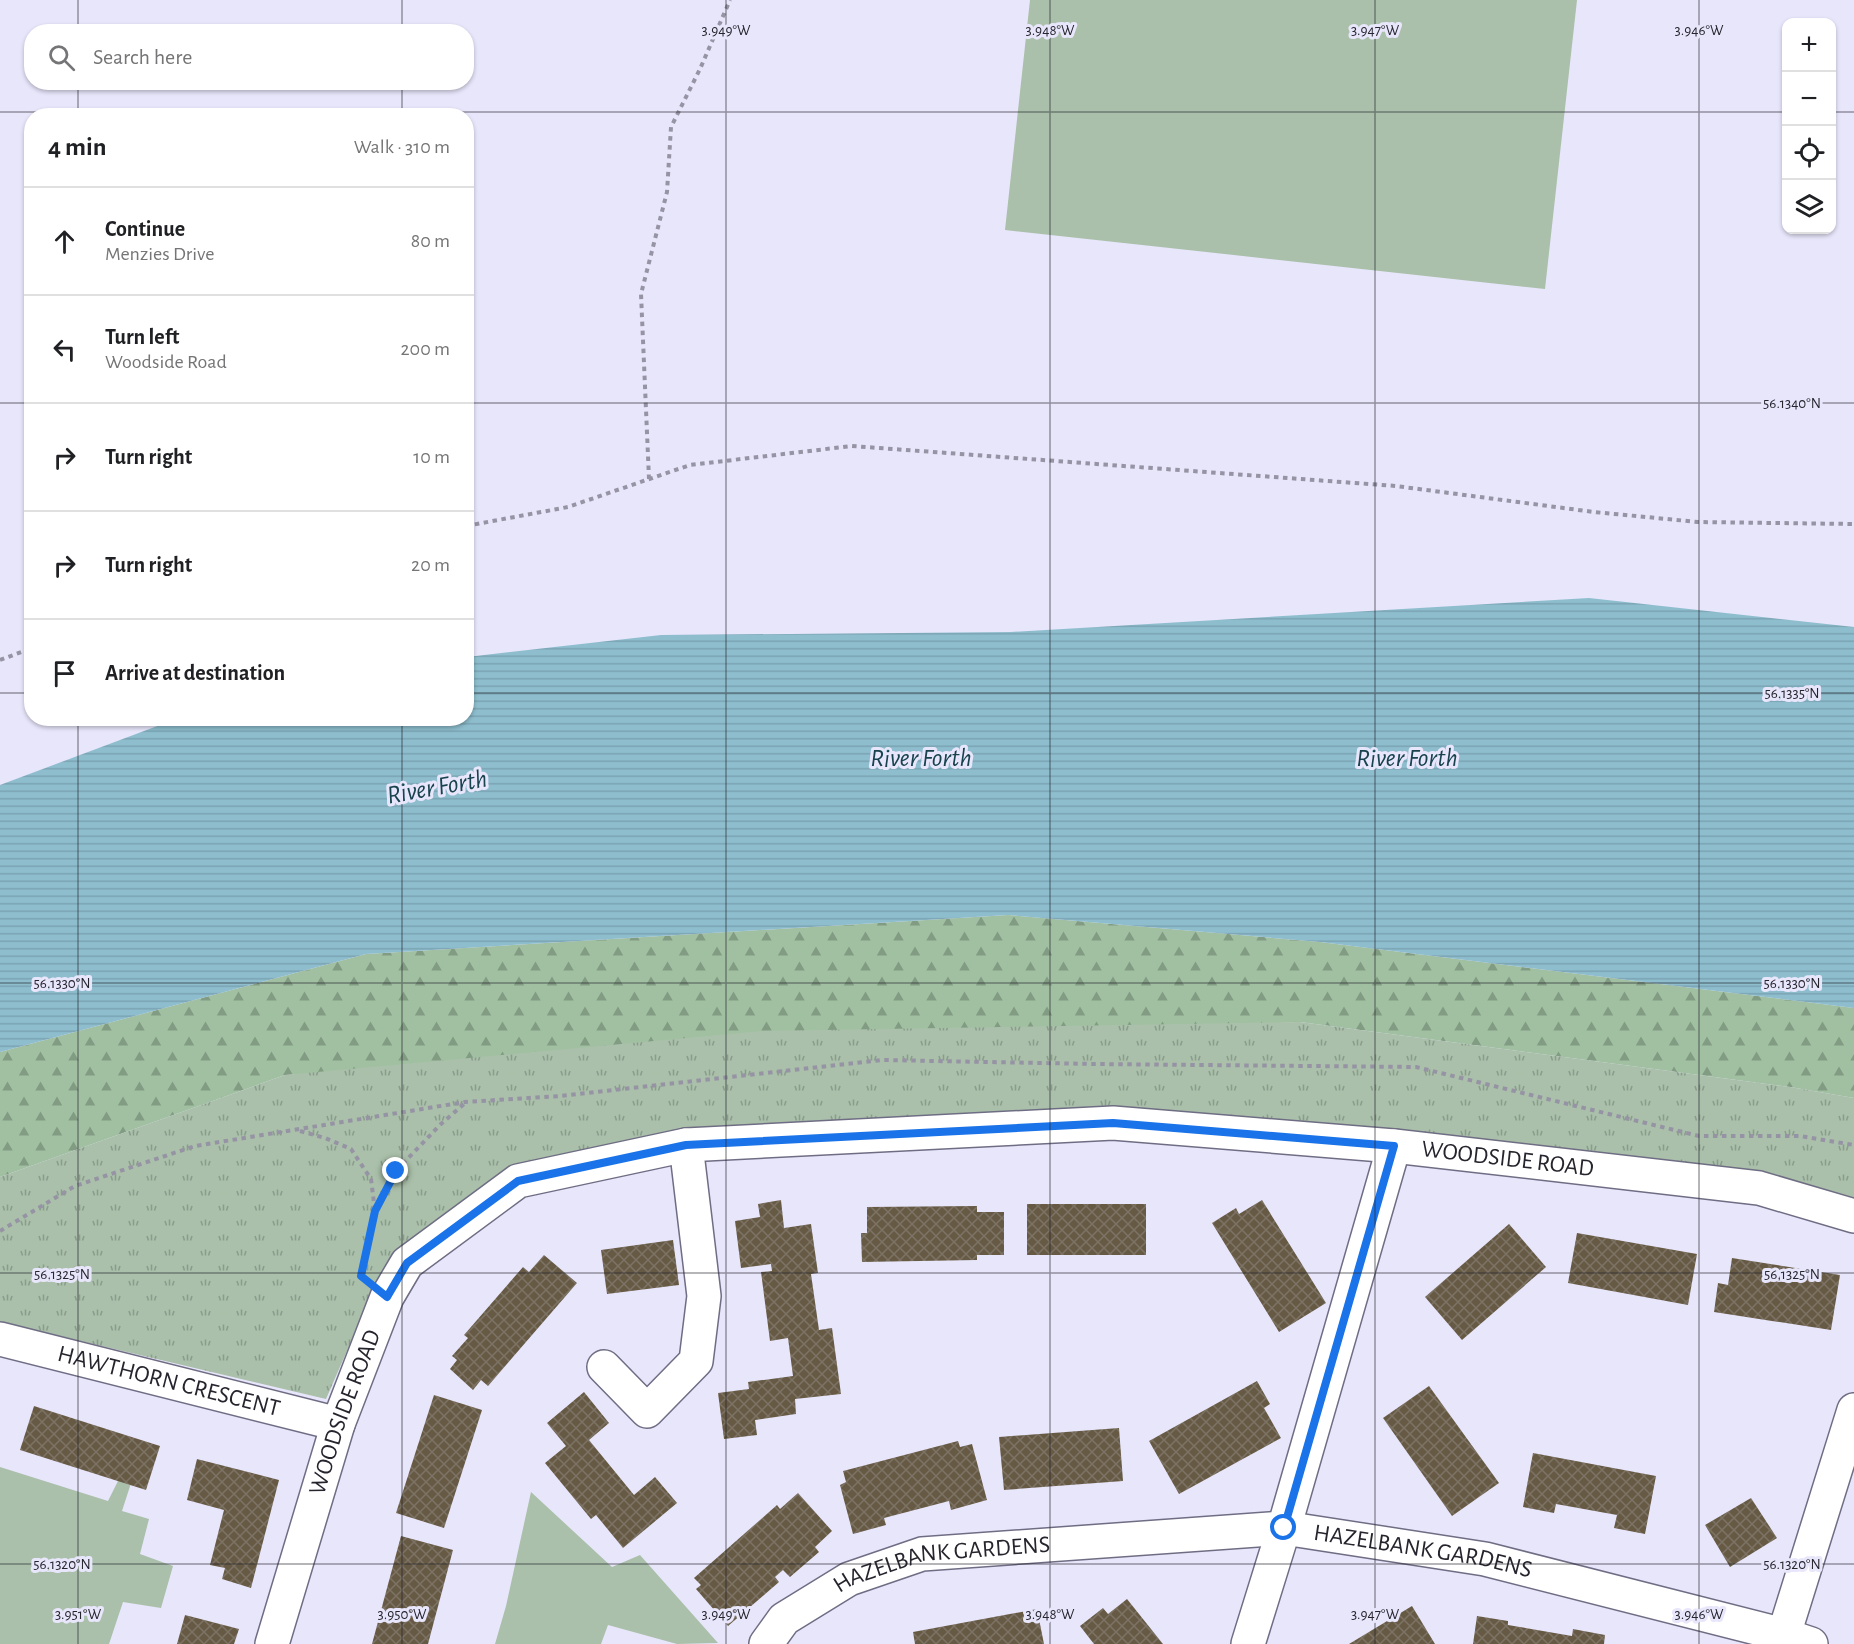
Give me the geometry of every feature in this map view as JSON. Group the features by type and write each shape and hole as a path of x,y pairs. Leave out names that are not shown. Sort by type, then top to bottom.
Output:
{"street":[{"name":"WOODSIDE ROAD","path":"272,1644 338,1424 387,1297 407,1263 518,1181 686,1145 1113,1123 1394,1146 1759,1188 1854,1216"},
{"path":"604,1367 647,1411 696,1361 704,1296 686,1145"},
{"path":"1248,1644 1284,1528 1394,1146"},
{"name":"HAWTHORN CRESCENT","path":"0,1339 338,1424"},
{"path":"1792,1641 1854,1410"},
{"name":"HAZELBANK GARDENS","path":"766,1644 784,1619 849,1580 922,1554 1284,1528 1485,1558 1792,1641"}],"path":[{"path":"649,479 640,294 667,192 671,128 730,0"},
{"path":"474,525 568,507 690,465 852,446 1396,486 1594,512 1698,522 1854,524"},
{"path":"0,660 24,651"},
{"path":"387,1297 361,1276 375,1211 396,1171 465,1102"},
{"path":"296,1130 325,1138 351,1149 371,1179 375,1211"}],"green space":[{"path":"1030,0 1577,0 1545,289 1005,230"},
{"path":"1008,915 1320,942 1854,1008 1854,1098 1790,1087 1300,1022 285,1075 0,1177 0,1052 366,954"},
{"path":"1300,1022 1790,1087 1854,1098 1854,1213 1046,1117 554,1163 374,1297 363,1314 326,1399 0,1322 0,1177 285,1075 762,1031"},
{"path":"0,1467 108,1501 120,1477 132,1480 122,1511 149,1519 140,1554 173,1566 161,1608 123,1602 109,1644 0,1644"},
{"path":"531,1492 612,1567 640,1555 718,1643 677,1644 608,1625 601,1644 495,1644 506,1606"}],"water":[{"name":"River Forth","path":"1589,598 1854,627 1854,1008 1320,942 1008,915 366,954 0,1052 0,785 157,726 474,726 474,656 661,635 1011,632"}],"building":[{"path":"781,1200 784,1228 811,1224 818,1273 811,1274 819,1330 832,1328 841,1394 795,1399 796,1414 755,1420 757,1435 724,1439 718,1393 749,1389 748,1382 793,1376 788,1338 770,1341 761,1272 772,1271 771,1264 741,1268 735,1221 760,1217 758,1204"},
{"path":"1262,1200 1326,1303 1279,1332 1212,1223 1236,1208 1239,1214"},
{"path":"1027,1204 1146,1204 1146,1255 1027,1255"},
{"path":"977,1206 977,1212 1004,1212 1004,1255 977,1255 977,1260 862,1262 861,1233 867,1233 867,1207"},
{"path":"1509,1224 1546,1267 1462,1340 1425,1297"},
{"path":"1577,1233 1697,1254 1688,1305 1568,1283"},
{"path":"673,1240 679,1285 607,1294 601,1250"},
{"path":"544,1255 577,1283 488,1386 481,1380 473,1390 450,1369 457,1360 452,1356 468,1338 464,1335 523,1267 529,1272"},
{"path":"1732,1258 1840,1275 1831,1330 1714,1312 1718,1283 1728,1285"},
{"path":"1257,1381 1270,1404 1264,1408 1281,1438 1179,1494 1149,1441"},
{"path":"1429,1386 1499,1483 1452,1516 1383,1418"},
{"path":"584,1392 609,1423 589,1440 634,1495 655,1477 677,1503 623,1548 596,1515 591,1519 545,1463 566,1446 547,1423"},
{"path":"434,1395 482,1410 444,1528 396,1513"},
{"path":"34,1406 160,1446 146,1490 20,1450"},
{"path":"1119,1428 1123,1481 1004,1490 999,1437"},
{"path":"958,1441 960,1447 972,1444 987,1500 951,1510 949,1501 884,1518 886,1525 853,1534 840,1485 846,1482 843,1471"},
{"path":"1533,1453 1656,1476 1645,1534 1614,1528 1617,1515 1556,1504 1554,1513 1523,1507"},
{"path":"197,1459 279,1480 251,1588 222,1579 225,1568 210,1565 224,1510 187,1500"},
{"path":"798,1493 832,1531 815,1547 819,1552 790,1577 783,1570 775,1577 779,1582 728,1626 696,1589 701,1585 694,1578 777,1505 780,1509"},
{"path":"1751,1498 1777,1538 1730,1567 1705,1525"},
{"path":"401,1536 453,1550 428,1644 372,1644"},
{"path":"1127,1599 1163,1644 1094,1644 1080,1626 1103,1608 1108,1614"},
{"path":"1412,1606 1435,1644 1349,1644"},
{"path":"1037,1609 1044,1644 915,1644 913,1632"},
{"path":"185,1615 239,1629 234,1644 177,1644"},
{"path":"1477,1616 1508,1621 1508,1625 1572,1636 1573,1629 1605,1635 1604,1644 1473,1644"}],"route":[{"path":"396,1171 375,1211 361,1276 387,1297 407,1263 518,1181 686,1145 1113,1123 1394,1146 1284,1528"}]}
